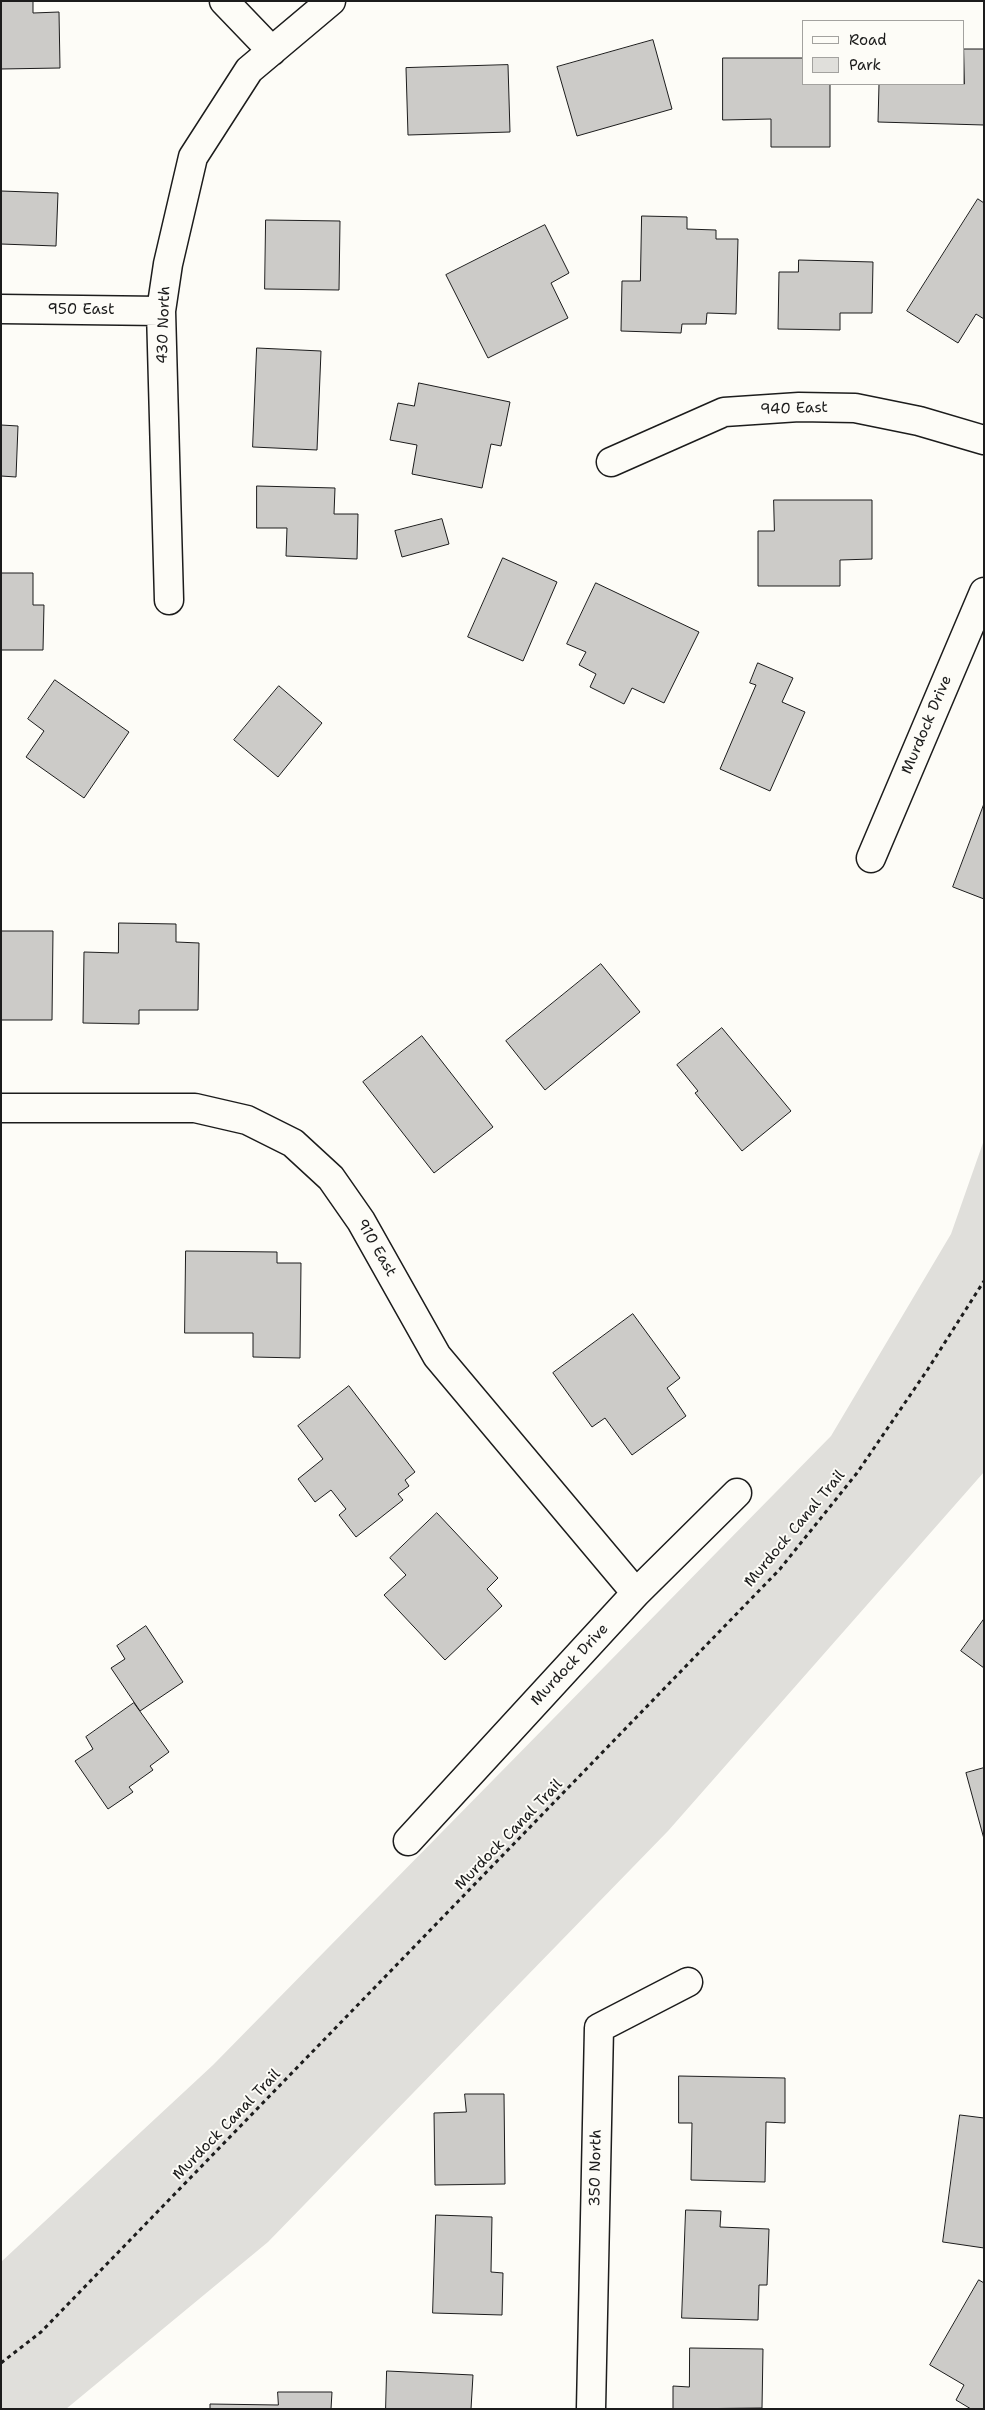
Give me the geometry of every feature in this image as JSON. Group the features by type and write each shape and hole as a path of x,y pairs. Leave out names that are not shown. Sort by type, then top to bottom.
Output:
{"street":[{"path":"224,1 272,51"},
{"name":"430 North","path":"169,600 161,310 168,264 193,157 249,70 331,1"},
{"name":"950 East","path":"1,309 161,310"},
{"name":"940 East","path":"611,462 724,412 799,406 855,408 919,421 984,440"},
{"name":"Murdock Drive","path":"871,858 984,592"},
{"name":"910 East","path":"1,1108 195,1108 247,1120 293,1143 331,1178 361,1221 437,1356 636,1593"},
{"name":"Murdock Drive","path":"408,1841 636,1593 737,1493"},
{"name":"350 North","path":"591,2409 599,2028 688,1982"}],"path":[{"name":"Murdock Canal Trail","path":"1,2363 41,2332 68,2305 780,1569 857,1473 928,1369 984,1281"}],"green space":[{"path":"984,1140 984,1472 668,1831 268,2242 66,2409 1,2409 1,2262 213,2065 831,1436 951,1234"}],"building":[{"path":"1,1 33,1 33,13 59,12 60,68 1,69"},
{"path":"653,40 672,109 577,136 557,67"},
{"path":"965,49 984,49 984,125 878,122 879,85 965,85"},
{"path":"723,58 802,58 802,85 830,85 830,147 771,147 771,119 723,120"},
{"path":"508,65 510,132 408,135 406,68"},
{"path":"1,191 58,193 56,246 1,244"},
{"path":"978,199 984,203 984,319 976,314 958,343 907,311"},
{"path":"642,216 687,217 687,229 716,230 716,239 738,239 736,314 707,313 706,324 682,324 681,333 621,331 622,281 640,281"},
{"path":"266,220 340,221 339,290 265,289"},
{"path":"545,225 569,273 551,283 568,318 488,358 446,275"},
{"path":"799,260 873,262 872,313 840,313 840,330 778,329 779,272 798,272"},
{"path":"257,348 321,351 317,450 253,447"},
{"path":"419,383 510,402 501,446 491,444 482,488 412,474 417,445 390,440 398,403 414,406"},
{"path":"1,425 18,426 16,477 1,476"},
{"path":"257,486 335,488 334,514 358,514 357,559 286,556 287,528 257,528"},
{"path":"774,500 872,500 872,559 840,560 840,586 758,586 758,531 774,531"},
{"path":"442,519 449,544 402,557 395,531"},
{"path":"503,558 557,582 523,661 468,637"},
{"path":"1,573 33,573 33,605 44,605 43,650 1,650"},
{"path":"596,583 699,632 664,703 632,688 624,704 590,687 596,674 579,665 586,652 567,644"},
{"path":"758,663 793,678 782,702 805,712 770,791 720,769 756,685 750,683"},
{"path":"55,680 129,732 84,798 26,757 44,731 28,719"},
{"path":"279,686 322,723 278,777 234,740"},
{"path":"984,804 984,899 953,887"},
{"path":"119,923 176,924 176,942 199,943 198,1010 139,1010 139,1024 83,1023 84,952 118,953"},
{"path":"1,931 53,931 52,1020 1,1020"},
{"path":"601,964 640,1012 545,1090 506,1041"},
{"path":"722,1028 791,1111 742,1151 695,1093 698,1091 677,1065"},
{"path":"422,1036 493,1127 434,1173 363,1082"},
{"path":"186,1251 277,1252 277,1263 301,1263 300,1358 253,1357 253,1333 185,1333"},
{"path":"633,1314 680,1378 667,1388 686,1416 632,1455 605,1418 592,1427 553,1373"},
{"path":"349,1386 415,1472 405,1480 409,1486 398,1494 403,1500 356,1537 339,1515 346,1509 331,1490 315,1502 298,1479 323,1459 298,1426"},
{"path":"437,1513 498,1578 487,1589 502,1606 445,1660 384,1595 406,1575 390,1558"},
{"path":"984,1619 984,1668 961,1651"},
{"path":"146,1626 183,1682 140,1711 111,1668 125,1659 117,1646"},
{"path":"134,1703 169,1752 150,1766 153,1770 129,1787 133,1792 108,1809 75,1761 93,1749 86,1737"},
{"path":"984,1768 984,1839 966,1773"},
{"path":"679,2076 785,2078 785,2123 766,2122 765,2182 691,2180 692,2123 679,2123"},
{"path":"465,2094 504,2094 505,2184 435,2185 434,2113 466,2112"},
{"path":"960,2115 984,2118 984,2248 943,2242"},
{"path":"686,2210 721,2211 720,2227 769,2229 767,2285 759,2285 758,2320 682,2318"},
{"path":"436,2215 492,2217 491,2272 503,2273 502,2315 433,2313"},
{"path":"979,2280 984,2283 984,2409 971,2409 956,2400 964,2385 930,2365"},
{"path":"690,2348 763,2349 762,2408 673,2409 673,2386 689,2387"},
{"path":"387,2371 473,2375 471,2409 386,2409"},
{"path":"278,2392 332,2392 331,2409 210,2409 210,2404 278,2405"}]}
